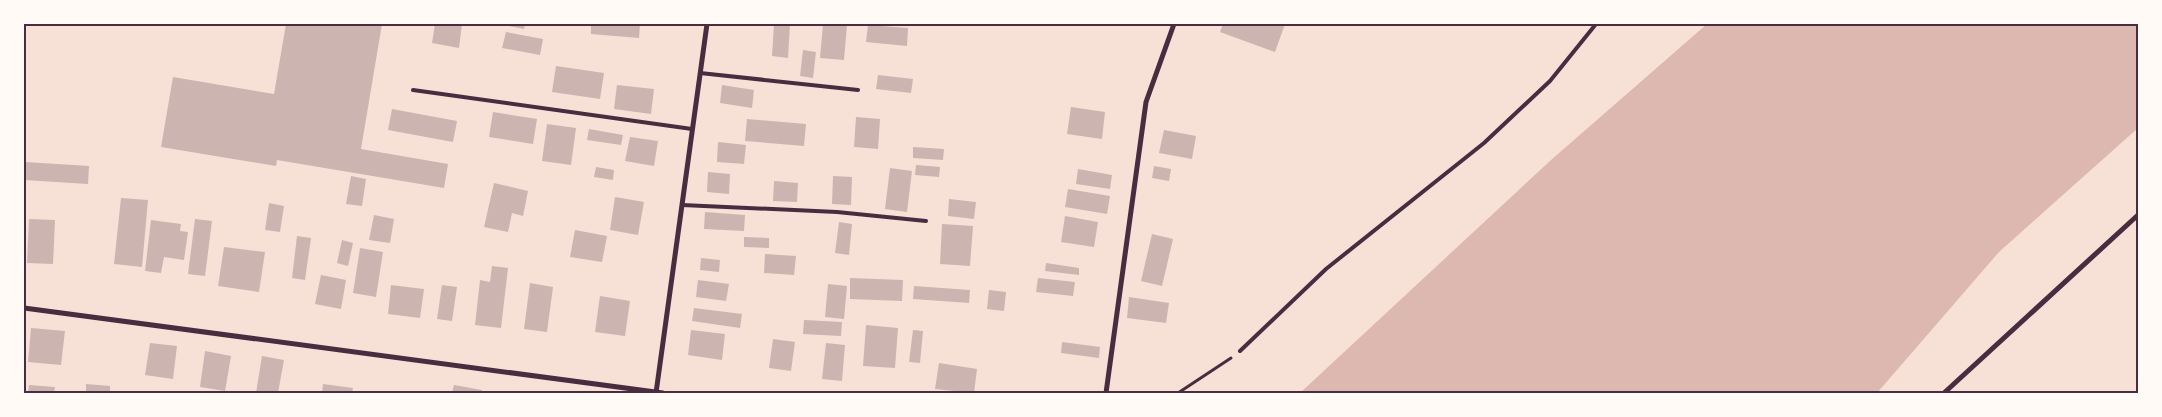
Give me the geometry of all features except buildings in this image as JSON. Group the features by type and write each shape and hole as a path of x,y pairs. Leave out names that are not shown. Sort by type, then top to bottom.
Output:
{"street":[{"path":"656,393 707,24"},
{"path":"1106,393 1146,102 1174,24"},
{"path":"1944,393 2138,215"},
{"path":"24,308 663,393"}],"lane":[{"path":"1240,351 1326,269 1484,143 1550,81 1596,24"},
{"path":"700,73 858,90"},
{"path":"413,90 692,129"},
{"path":"682,205 837,212 926,221"}],"path":[{"path":"1178,393 1240,351"}],"shaded area":[{"path":"1707,24 2138,24 2138,128 1999,252 1877,393 1300,393 1551,160"}]}
